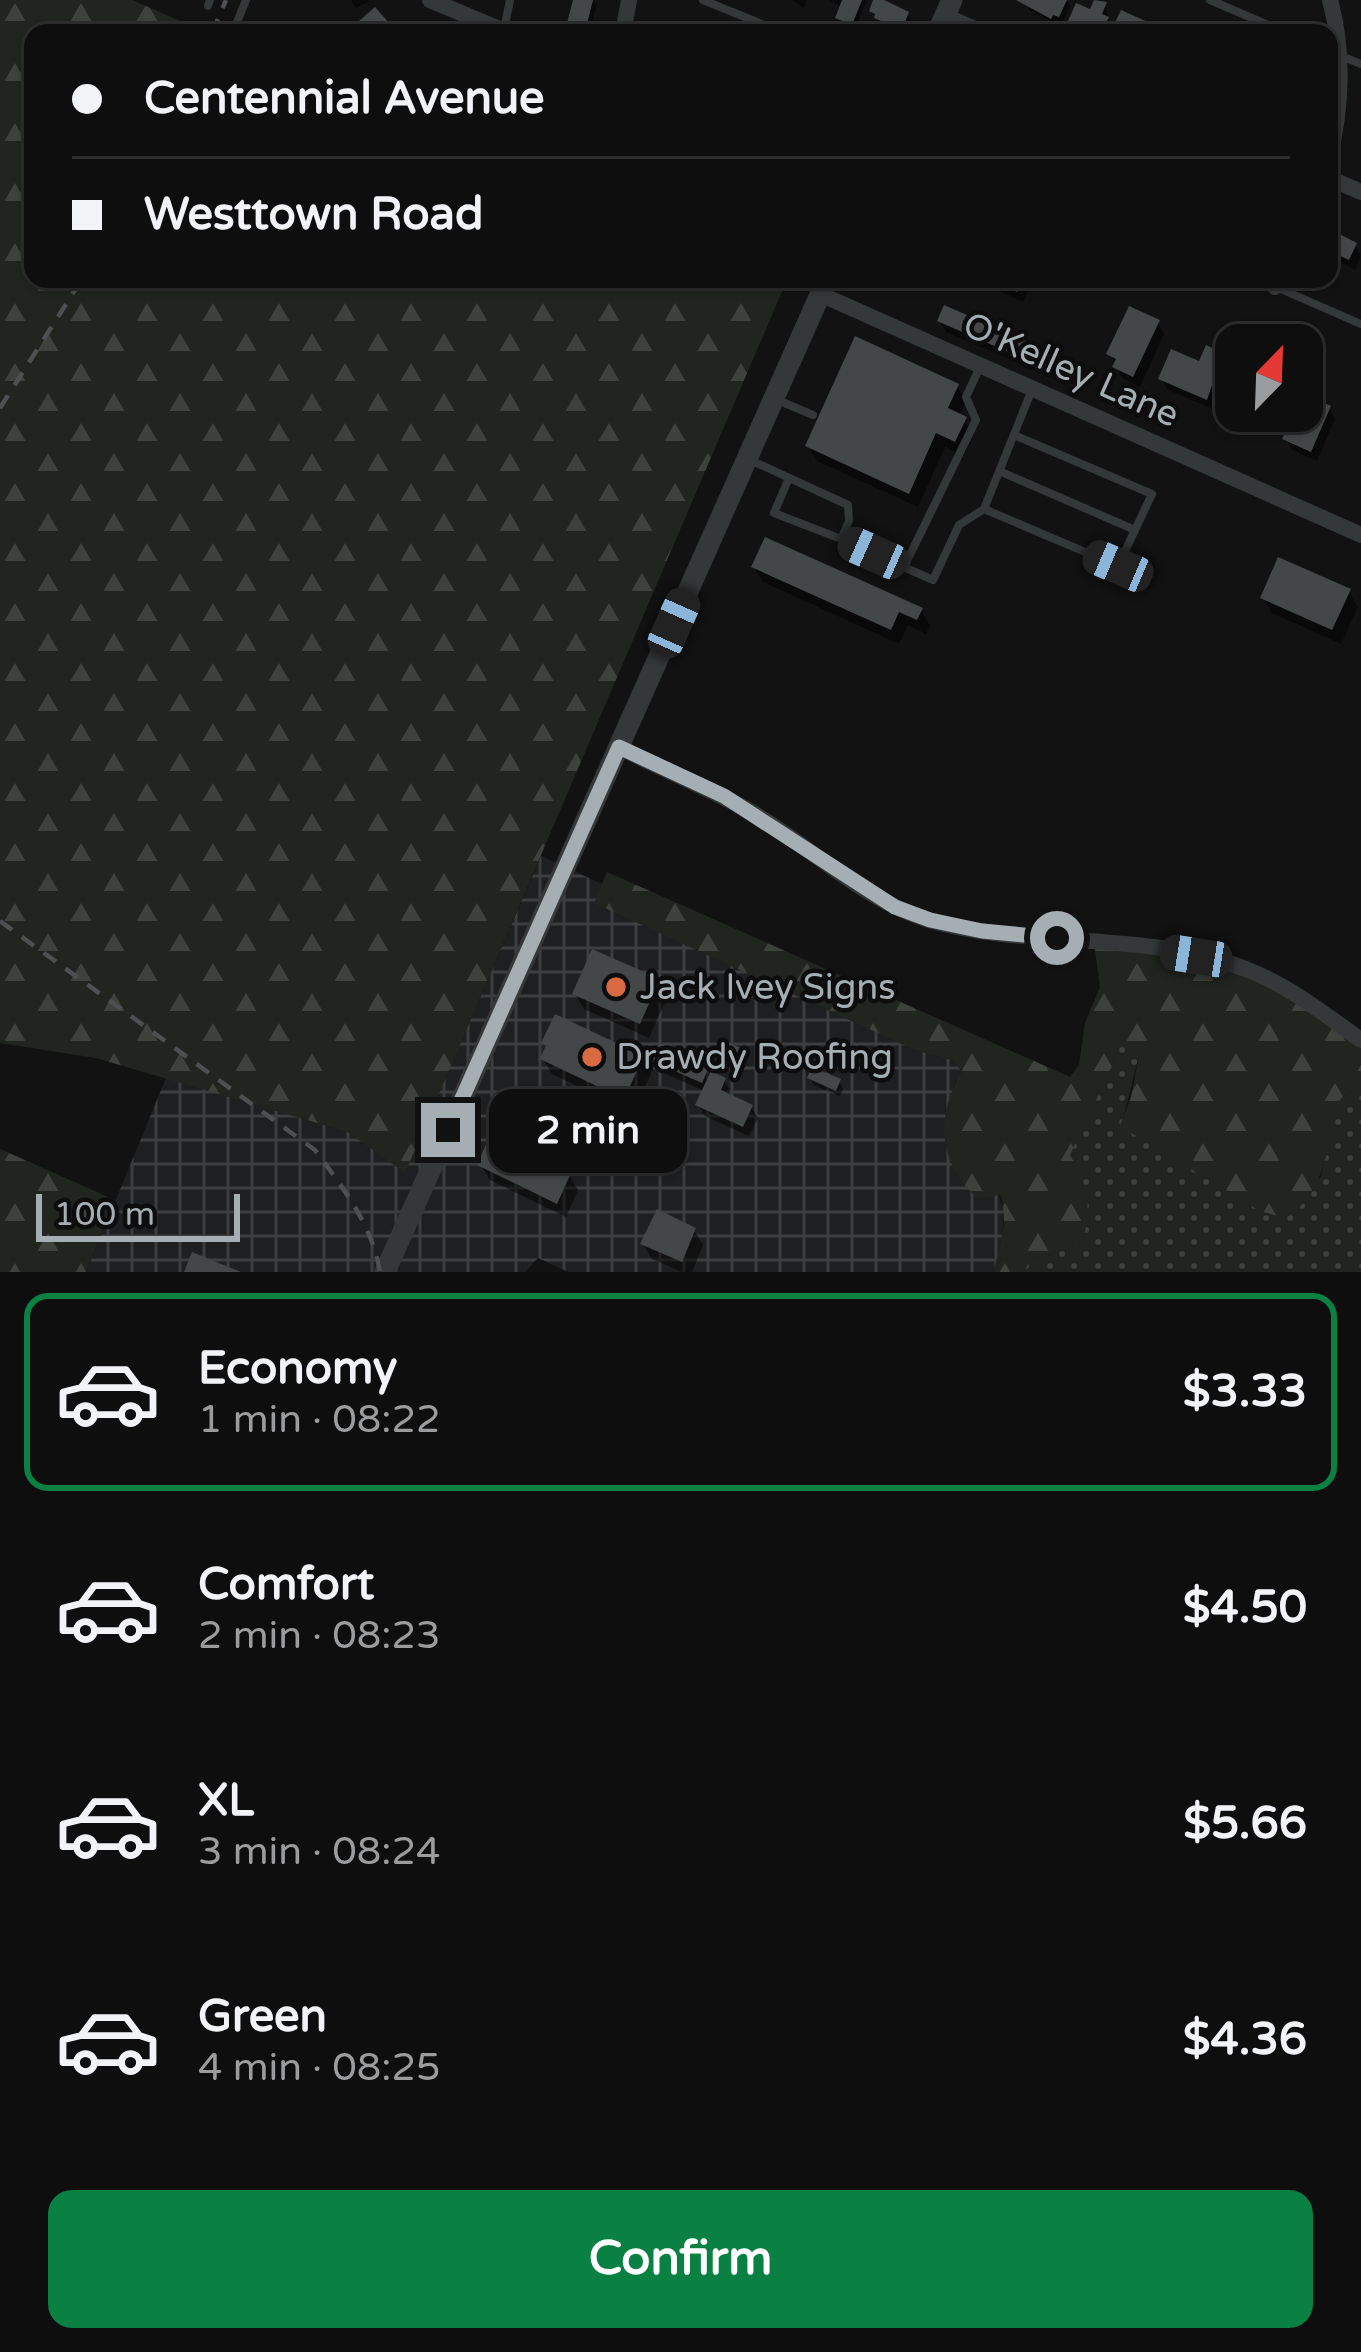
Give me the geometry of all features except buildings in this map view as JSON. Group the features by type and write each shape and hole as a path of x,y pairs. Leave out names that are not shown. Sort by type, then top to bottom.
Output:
{"street":[{"path":"430,0 487,24"},
{"path":"385,1272 820,288"},
{"name":"O'Kelley Lane","path":"830,288 981,366 1361,536"},
{"path":"619,747 724,796 895,907 982,931 1125,945 1223,962 1275,982 1361,1040"}],"lane":[{"path":"704,0 762,24"},
{"path":"1210,0 1266,24"},
{"path":"1283,288 1361,324"},
{"path":"904,567 976,420 966,397 981,366"},
{"path":"789,478 774,513 933,580 958,525 984,509 1033,389"},
{"path":"774,398 813,415"},
{"path":"984,509 1118,566 1152,494 1014,435"},
{"path":"747,458 848,505 849,521 841,539"},
{"path":"999,471 1135,530"}],"shaded area":[{"path":"541,856 602,884 595,903 915,1050 952,1060 962,1071 953,1087 1004,1209 1002,1243 993,1272 568,1272 538,1258 525,1272 86,1272 166,1078 348,1132 405,1172"}],"green space":[{"path":"0,0 132,0 187,24 24,24 24,288 783,288 405,1173 348,1132 96,1058 0,1043"},
{"path":"607,872 1070,1077 1079,1065 1085,1023 1100,987 1094,942 1223,962 1361,1040 1361,1086 1338,1100 1318,1181 1286,1218 1260,1211 1120,1126 1139,1056 1119,1043 1070,1155 1087,1196 1083,1241 1030,1259 1024,1272 993,1272 1003,1234 1003,1205 1001,1195 977,1198 948,1154 947,1105 962,1071 952,1060 915,1050 594,903"},
{"path":"1119,1042 1139,1056 1121,1126 1260,1211 1321,1177 1338,1100 1361,1086 1361,1272 1024,1272 1030,1259 1052,1255 1069,1155"},
{"path":"0,1149 115,1200 86,1272 0,1272"}],"railway":[{"path":"216,24 226,0"},
{"path":"0,408 76,288"},
{"path":"0,921 315,1150 363,1222 380,1272"}],"place":[{"name":"Jack Ivey Signs","path":"616,987"},
{"name":"Drawdy Roofing","path":"592,1057"}],"route":[{"path":"448,1130 619,747 724,796 895,907 982,931 1057,938"}]}
